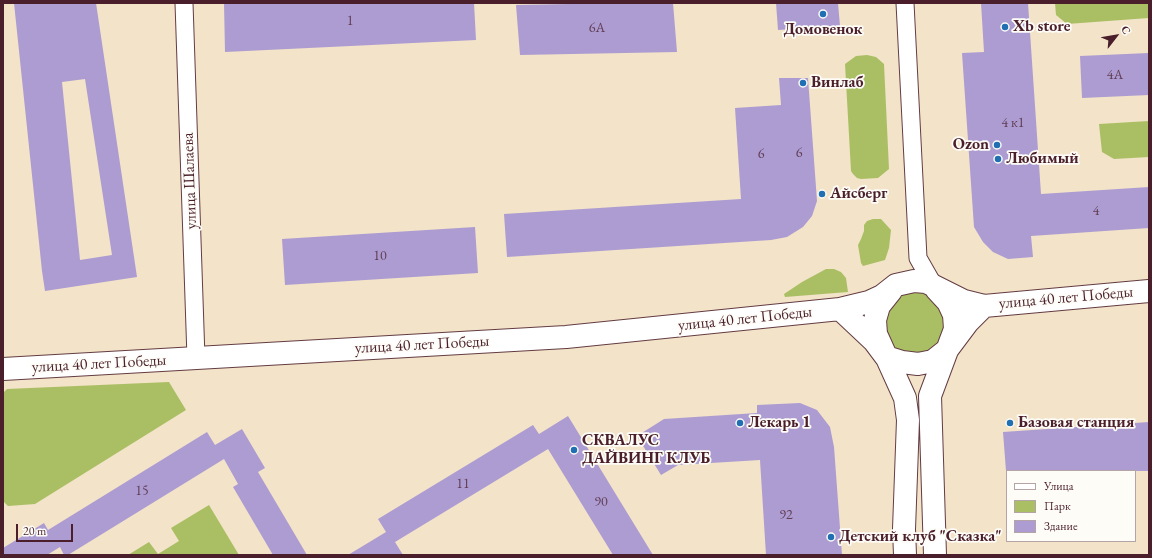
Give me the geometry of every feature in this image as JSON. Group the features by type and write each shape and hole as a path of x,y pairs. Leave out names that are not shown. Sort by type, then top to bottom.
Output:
{"main road":[{"path":"905,555 904,529 908,420 905,398 876,334 875,320 879,306 896,285 914,281 926,282 934,286 948,302 954,315 954,329 930,396 935,555"},
{"name":"улица 40 лет Победы","path":"3,369 566,337 840,310 869,302 882,296 896,285"},
{"name":"улица 40 лет Победы","path":"934,286 964,301 984,306 1149,291"},
{"path":"840,310 874,341 886,357 902,362 918,364 933,361 947,350 968,322 984,306"}],"street":[{"name":"улица Шалаева","path":"184,3 196,358"},
{"path":"904,3 918,258 934,286"},
{"path":"896,285 918,258"}],"green space":[{"path":"1055,3 1149,3 1149,18 1067,24 1056,15"},
{"path":"867,55 876,57 884,64 889,169 878,178 861,179 857,178 851,171 845,64 856,56"},
{"path":"1149,121 1149,157 1114,159 1102,152 1099,124"},
{"path":"881,219 891,230 889,248 885,260 863,266 861,263 858,245 864,231 864,225 867,221"},
{"path":"826,269 834,269 841,272 846,278 848,292 785,297 784,294"},
{"path":"911,292 922,293 932,298 939,305 945,324 939,343 923,355 893,349 886,341 885,309 900,295"},
{"path":"169,382 186,410 35,504 8,506 3,501 3,393 7,389"},
{"path":"209,505 239,555 128,555 149,542 158,554 179,541 171,528"}],"building":[{"path":"14,3 96,3 137,277 45,291","holes":["85,79 112,255 80,260 62,82"]},
{"path":"224,3 474,3 476,40 225,52"},
{"path":"673,3 677,52 520,55 516,5"},
{"path":"776,3 838,3 840,26 778,30"},
{"path":"981,3 1028,3 1041,194 1149,187 1149,228 1031,236 1033,257 1008,259 993,252 983,242 974,227 962,53 984,52"},
{"path":"1149,53 1149,95 1082,98 1080,56"},
{"path":"779,78 808,78 817,201 812,216 803,227 787,237 771,240 507,257 504,214 741,199 735,108 781,105"},
{"path":"475,227 478,273 285,285 282,239"},
{"path":"800,403 817,410 830,427 834,447 842,555 766,555 760,460 678,465 661,475 637,436 664,419 757,413 757,405"},
{"path":"568,416 653,555 613,555 548,449 395,542 403,555 348,555 386,532 378,519 533,425 539,434"},
{"path":"1149,422 1149,471 1006,471 1003,432"},
{"path":"242,429 265,468 258,472 307,555 273,555 233,487 238,484 224,459 68,555 64,555 60,547 47,555 3,555 3,548 44,523 48,530 207,432 215,445"}],"place":[{"name":"Домовенок","path":"823,14"},
{"name":"Xb store","path":"1005,27"},
{"name":"Винлаб","path":"803,83"},
{"name":"Ozon","path":"997,145"},
{"name":"Любимый","path":"998,159"},
{"name":"Айсберг","path":"822,194"},
{"name":"Лекарь 1","path":"740,423"},
{"name":"Базовая станция","path":"1010,423"},
{"name":"СКВАЛУС ДАЙВИНГ КЛУБ","path":"574,450"},
{"name":"Детский клуб \"Сказка\"","path":"831,537"}]}
